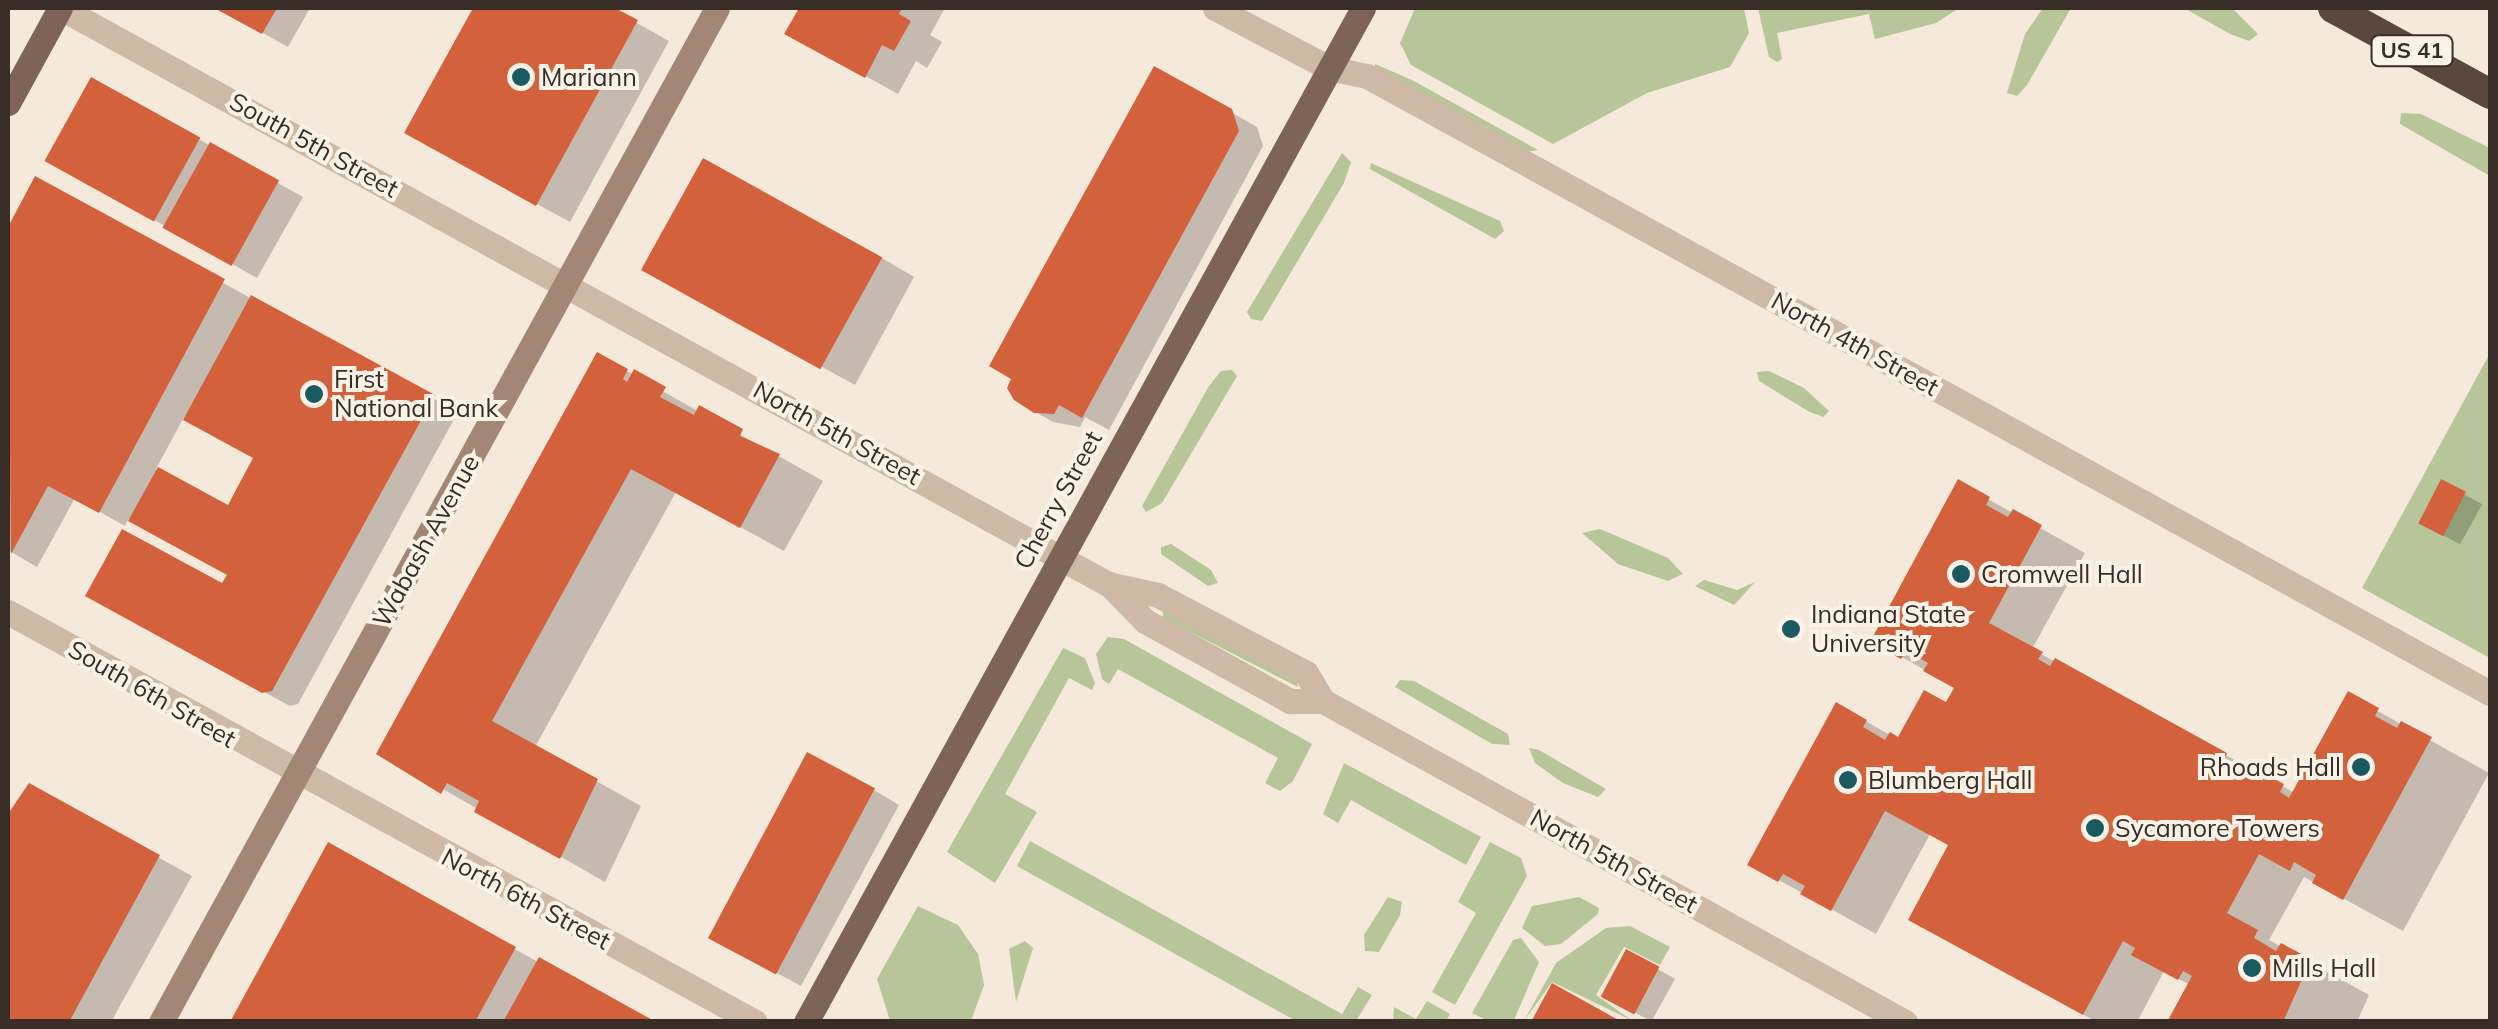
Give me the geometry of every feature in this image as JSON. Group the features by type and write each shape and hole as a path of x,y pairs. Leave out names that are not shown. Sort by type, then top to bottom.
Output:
{"highway":[{"name":"US 41","path":"2333,8 2490,94"}],"main road":[{"path":"8,104 61,8"},
{"name":"Cherry Street","path":"806,1022 1363,8"}],"street":[{"name":"South 5th Street","path":"61,8 566,284"},
{"name":"Wabash Avenue","path":"162,1022 717,8"},
{"name":"North 4th Street","path":"1215,8 1329,68 1367,76 2490,693"},
{"name":"North 5th Street","path":"566,284 1062,557 1108,584 1145,621 1290,701 1323,700 1905,1022"},
{"name":"South 6th Street","path":"8,612 298,776"},
{"name":"North 6th Street","path":"298,776 754,1022"}],"green space":[{"path":"1415,8 1744,8 1749,33 1730,67 1647,93 1553,144 1411,65 1400,43"},
{"path":"1758,8 1959,8 1936,23 1875,39 1869,14 1777,33 1782,59 1777,62 1769,57"},
{"path":"2043,8 2071,8 2027,85 2017,96 2007,93 2025,34"},
{"path":"2184,8 2232,8 2258,34 2249,41"},
{"path":"1375,64 1412,80 1538,150 1526,152 1375,70"},
{"path":"2401,113 2421,114 2490,148 2490,176 2400,124"},
{"path":"1342,153 1351,162 1344,183 1262,321 1251,319 1247,312"},
{"path":"1371,163 1500,221 1504,231 1495,239 1370,169"},
{"path":"2490,353 2490,658 2362,588"},
{"path":"1232,370 1237,376 1162,503 1146,512 1142,506 1209,386 1221,371"},
{"path":"1769,371 1804,388 1829,411 1823,417 1808,411 1759,381 1757,372"},
{"path":"1600,529 1668,558 1683,574 1668,581 1618,564 1582,533"},
{"path":"1171,544 1211,570 1218,583 1208,586 1161,554 1161,547"},
{"path":"1704,580 1737,590 1755,582 1734,605 1695,586"},
{"path":"1163,610 1297,682 1298,687 1163,618"},
{"path":"1108,637 1124,639 1312,744 1293,781 1280,791 1265,783 1278,758 1118,669 1109,684 1102,679 1096,654"},
{"path":"1063,648 1085,658 1095,683 1092,690 1069,678 1005,794 1037,812 995,883 947,852"},
{"path":"1400,680 1414,681 1508,734 1510,745 1492,744 1395,687"},
{"path":"1529,748 1606,789 1598,797 1563,783 1535,763"},
{"path":"1344,763 1481,837 1466,865 1351,800 1338,823 1323,814"},
{"path":"1030,841 1342,1014 1358,987 1372,995 1356,1021 1296,1021 1017,866"},
{"path":"1490,842 1521,858 1527,876 1455,1005 1432,992 1476,913 1458,902"},
{"path":"1388,897 1402,902 1400,915 1379,952 1365,951 1364,935"},
{"path":"1579,897 1599,908 1598,914 1561,944 1545,946 1522,928 1532,906"},
{"path":"918,906 958,925 978,954 984,985 971,1021 890,1021 877,979"},
{"path":"1630,926 1670,947 1660,965 1624,947 1596,995 1633,1021 1552,982 1524,1021 1556,963 1606,928"},
{"path":"1521,938 1539,962 1514,1020 1488,1021 1472,1013 1513,940"},
{"path":"1025,941 1033,948 1016,1002 1009,949"},
{"path":"1427,1001 1450,1014 1446,1021 1393,1021 1394,1007 1416,1019"}],"building":[{"path":"214,8 277,8 262,34"},
{"name":"Mariann","path":"473,8 615,8 638,20 536,206 404,133"},
{"path":"799,8 902,8 899,14 911,21 894,51 882,45 865,78 784,34"},
{"path":"1154,66 1232,109 1239,131 1082,418 1059,405 1054,414 1034,413 1014,400 1007,388 1011,379 989,366"},
{"path":"91,77 200,138 154,222 44,161"},
{"path":"210,142 279,180 232,266 162,228"},
{"path":"703,158 882,257 820,369 641,270"},
{"path":"35,176 225,279 99,513 48,486 11,554 8,227"},
{"path":"251,295 435,395 272,691 262,693 85,596 122,529 222,583 227,575 128,521 158,467 228,505 253,458 183,420"},
{"path":"597,352 628,369 623,379 627,382 634,369 666,387 660,397 694,415 699,405 743,429 740,436 780,454 740,528 631,469 492,721 598,779 560,859 474,812 479,801 447,783 441,794 376,754"},
{"name":"Sycamore Towers","path":"1958,479 1990,497 1986,505 2008,517 2013,509 2042,525 1989,623 2043,652 2038,659 2050,666 2055,658 2227,753 2223,761 2234,767 2238,760 2284,784 2280,792 2289,798 2348,691 2379,708 2375,716 2397,728 2401,721 2432,737 2343,900 2312,883 2316,875 2294,862 2290,871 2259,854 2227,913 2258,930 2254,938 2276,951 2281,943 2311,959 2283,1022 2167,1022 2192,976 2183,971 2178,980 2131,955 2135,948 2123,941 2083,1015 1908,920 1948,845 1885,811 1831,911 1800,894 1805,886 1783,874 1778,882 1747,865 1836,702 1867,720 1863,727 1885,740 1890,732 1898,737 1924,690 1946,702 1954,688 1923,671 1928,663 1906,651 1901,659 1870,642"},
{"path":"2441,479 2466,492 2443,536 2418,524"},
{"path":"807,752 875,788 776,974 708,938"},
{"path":"29,783 160,855 69,1022 8,1022 8,814"},
{"path":"328,842 516,947 475,1022 230,1022"},
{"path":"1626,949 1660,967 1634,1015 1601,997"},
{"path":"539,957 656,1022 503,1022"},
{"path":"1552,983 1622,1022 1531,1022"}],"place":[{"name":"Mariann","path":"521,77"},
{"name":"First National Bank","path":"314,394"},
{"name":"Cromwell Hall","path":"1961,574"},
{"name":"Indiana State University","path":"1791,629"},
{"name":"Rhoads Hall","path":"2361,767"},
{"name":"Blumberg Hall","path":"1848,780"},
{"name":"Sycamore Towers","path":"2095,828"},
{"name":"Mills Hall","path":"2252,968"}]}
